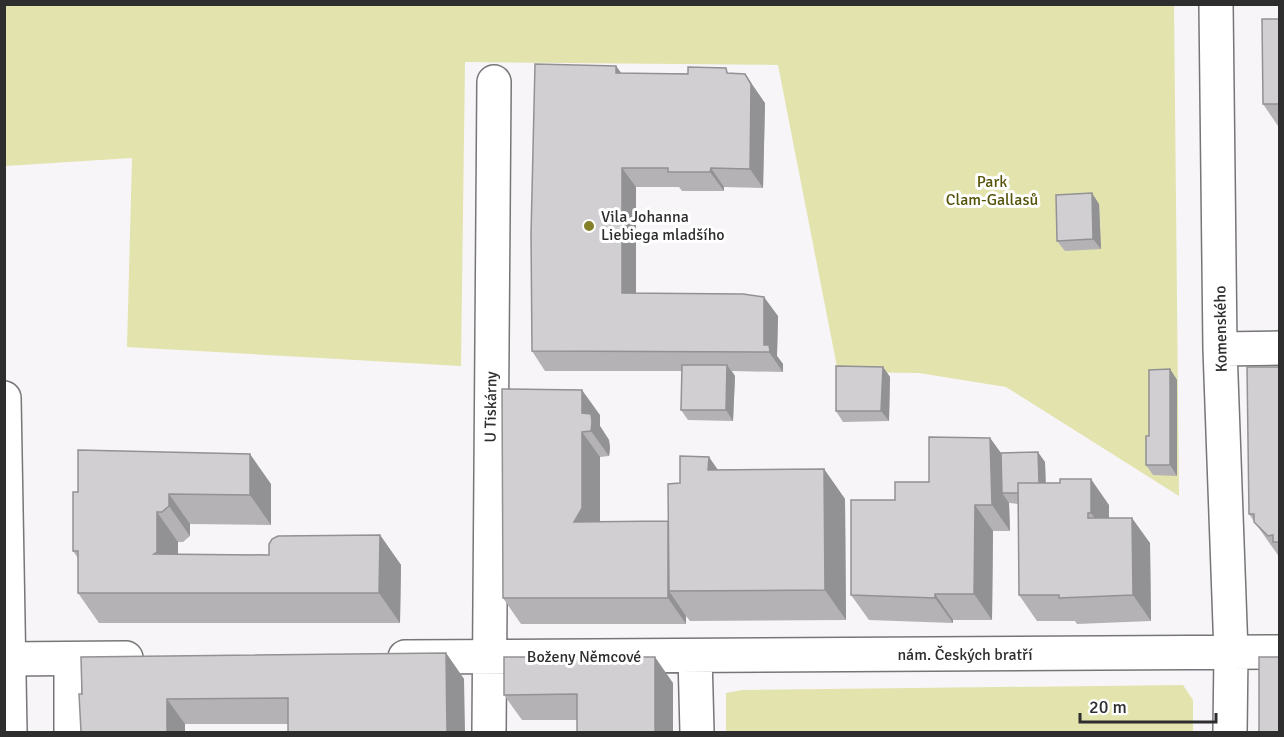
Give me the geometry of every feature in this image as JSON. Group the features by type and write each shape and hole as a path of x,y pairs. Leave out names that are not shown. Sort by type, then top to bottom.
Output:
{"street":[{"name":"Komenského","path":"1216,4 1221,349 1231,653"},
{"name":"U Tiskárny","path":"489,732 494,82"},
{"path":"1221,349 1280,348"},
{"path":"4,398 10,732"},
{"path":"1230,732 1231,653 1280,652"},
{"name":"nám. Českých bratří","path":"695,656 1231,653"},
{"path":"695,656 697,732"},
{"name":"Boženy Němcové","path":"380,657 695,656"},
{"path":"7,659 152,658"}],"lane":[{"path":"68,658 68,732"}],"green space":[{"name":"Park Clam-Gallasů","path":"5,5 1174,5 1179,496 1006,387 919,373 838,372 778,65 465,62 461,366 127,347 132,158 5,166"},
{"path":"1183,685 1193,700 1193,732 726,732 726,693 742,690"}],"building":[{"path":"1262,19 1280,19 1280,104 1263,104"},
{"name":"Vila Johanna Liebiega mladšího","path":"535,64 616,66 616,73 688,74 688,67 726,68 727,73 745,74 751,84 750,169 711,168 710,172 668,172 668,168 622,168 622,293 743,294 764,297 764,345 769,345 770,352 532,351 531,235"},
{"path":"1092,193 1093,239 1057,241 1056,195"},
{"path":"682,365 727,365 726,410 681,410"},
{"path":"836,366 883,367 881,411 836,411"},
{"path":"1247,367 1280,367 1280,542 1273,542 1273,535 1268,536 1254,522 1254,514 1249,514"},
{"path":"1170,369 1170,465 1146,465 1146,436 1149,436 1149,370"},
{"path":"502,389 582,390 582,413 591,414 592,422 591,431 582,432 582,508 574,522 668,521 668,598 503,598"},
{"path":"929,437 990,438 992,505 975,505 974,594 935,594 935,598 851,595 851,500 895,500 895,482 929,482"},
{"path":"78,450 250,454 250,495 169,494 169,506 162,512 157,512 157,552 154,554 269,555 269,544 278,536 380,535 379,593 78,593 78,551 73,551 73,492 78,492"},
{"path":"1038,452 1039,483 1018,483 1018,493 1002,493 1001,453"},
{"path":"680,456 709,457 708,470 824,469 825,590 669,591 668,484 680,483"},
{"path":"1060,479 1091,479 1091,513 1088,513 1088,518 1132,518 1133,595 1059,598 1059,595 1019,595 1018,483 1060,483"},
{"path":"446,653 447,732 288,732 288,698 167,699 167,732 81,732 79,694 82,694 81,657"},
{"path":"504,657 655,657 655,732 577,732 577,694 504,695"},
{"path":"1259,657 1280,657 1280,732 1259,732"}],"place":[{"name":"Vila Johanna Liebiega mladšího","path":"589,226"}]}
